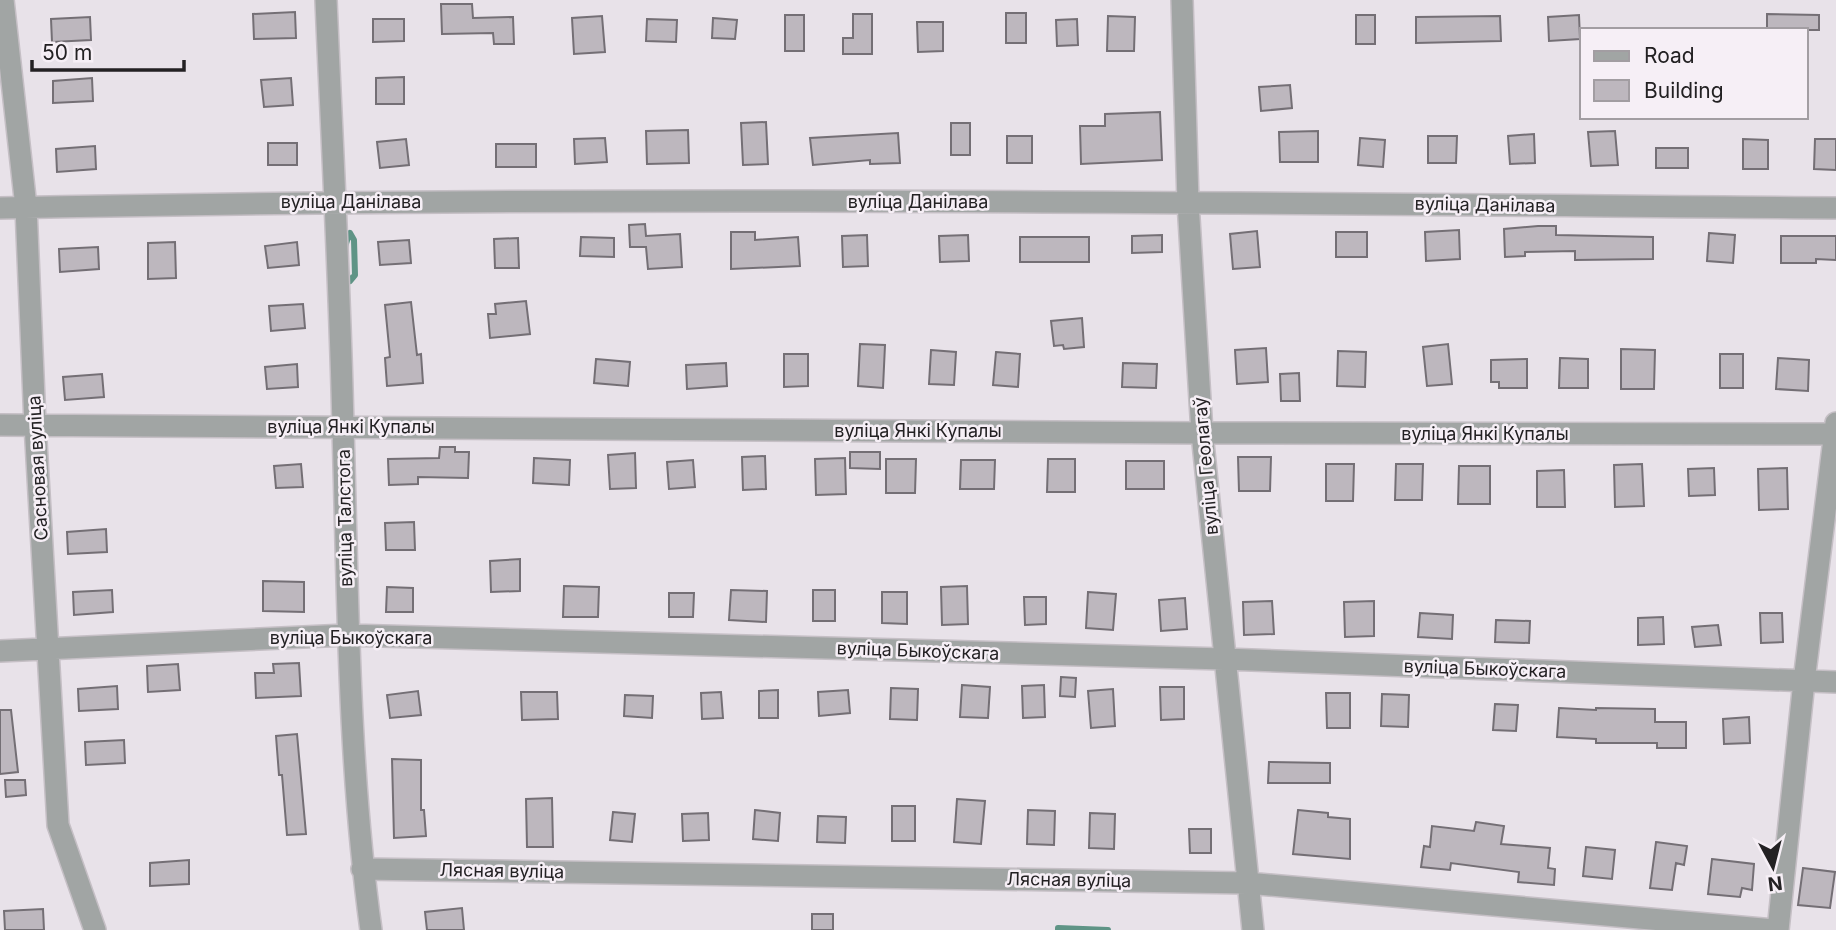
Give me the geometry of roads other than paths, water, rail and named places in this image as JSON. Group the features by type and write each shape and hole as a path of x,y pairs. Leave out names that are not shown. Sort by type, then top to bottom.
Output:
{"street":[{"name":"Сасновая вуліца","path":"3,0 26,207 35,424 58,825 95,930"},
{"name":"вуліца Талстога","path":"326,0 343,427 347,635 362,869 371,930"},
{"name":"вуліца Геолагаў","path":"1182,0 1188,202 1202,433 1253,930"},
{"name":"вуліца Данілава","path":"0,208 334,202 1188,202 1836,208"},
{"name":"вуліца Янкі Купалы","path":"0,425 1202,433 1836,430"},
{"path":"1776,930 1836,430"},
{"name":"вуліца Быкоўскага","path":"0,651 347,635 1224,659 1836,682"},
{"name":"Лясная вуліца","path":"362,869 1247,883 1706,927 1776,930"}],"waterway":[{"path":"350,233 354,240 355,275 350,281 344,257 350,233"},
{"path":"1058,930 1108,930"}]}
